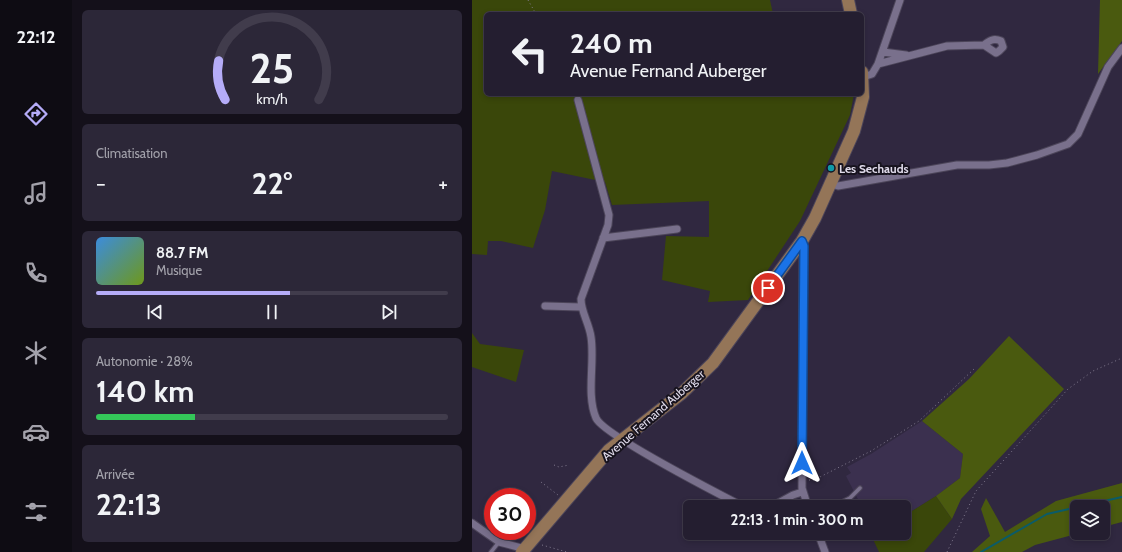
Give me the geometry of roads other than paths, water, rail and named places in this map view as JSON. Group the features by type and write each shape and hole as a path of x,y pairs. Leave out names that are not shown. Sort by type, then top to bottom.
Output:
{"main road":[{"path":"848,0 850,12"},
{"name":"Avenue Fernand Auberger","path":"526,547 579,483 609,450 682,393 713,363 802,241 815,218 858,120 863,96"}],"street":[{"path":"864,75 872,74 878,64 900,0"},
{"path":"878,64 947,46 984,45"},
{"path":"830,184 838,186 957,165 989,165 1007,163 1037,155 1068,144 1078,134 1108,67 1122,48"},
{"path":"882,52 908,55"},
{"path":"578,100 608,210 608,225 583,290 581,307 591,337 593,401 596,419 601,426 622,439 731,500"},
{"path":"603,238 677,229"},
{"path":"802,241 804,246 802,492 805,500"},
{"path":"545,306 581,307"},
{"path":"784,500 802,492"},
{"path":"472,523 499,542 526,547"},
{"path":"820,540 824,552"}],"lane":[{"path":"846,500 860,488"},
{"path":"491,552 499,542"}],"waterway":[{"path":"981,552 1047,514 1122,497"}],"place":[{"name":"Les Sechauds","path":"831,168"}]}
